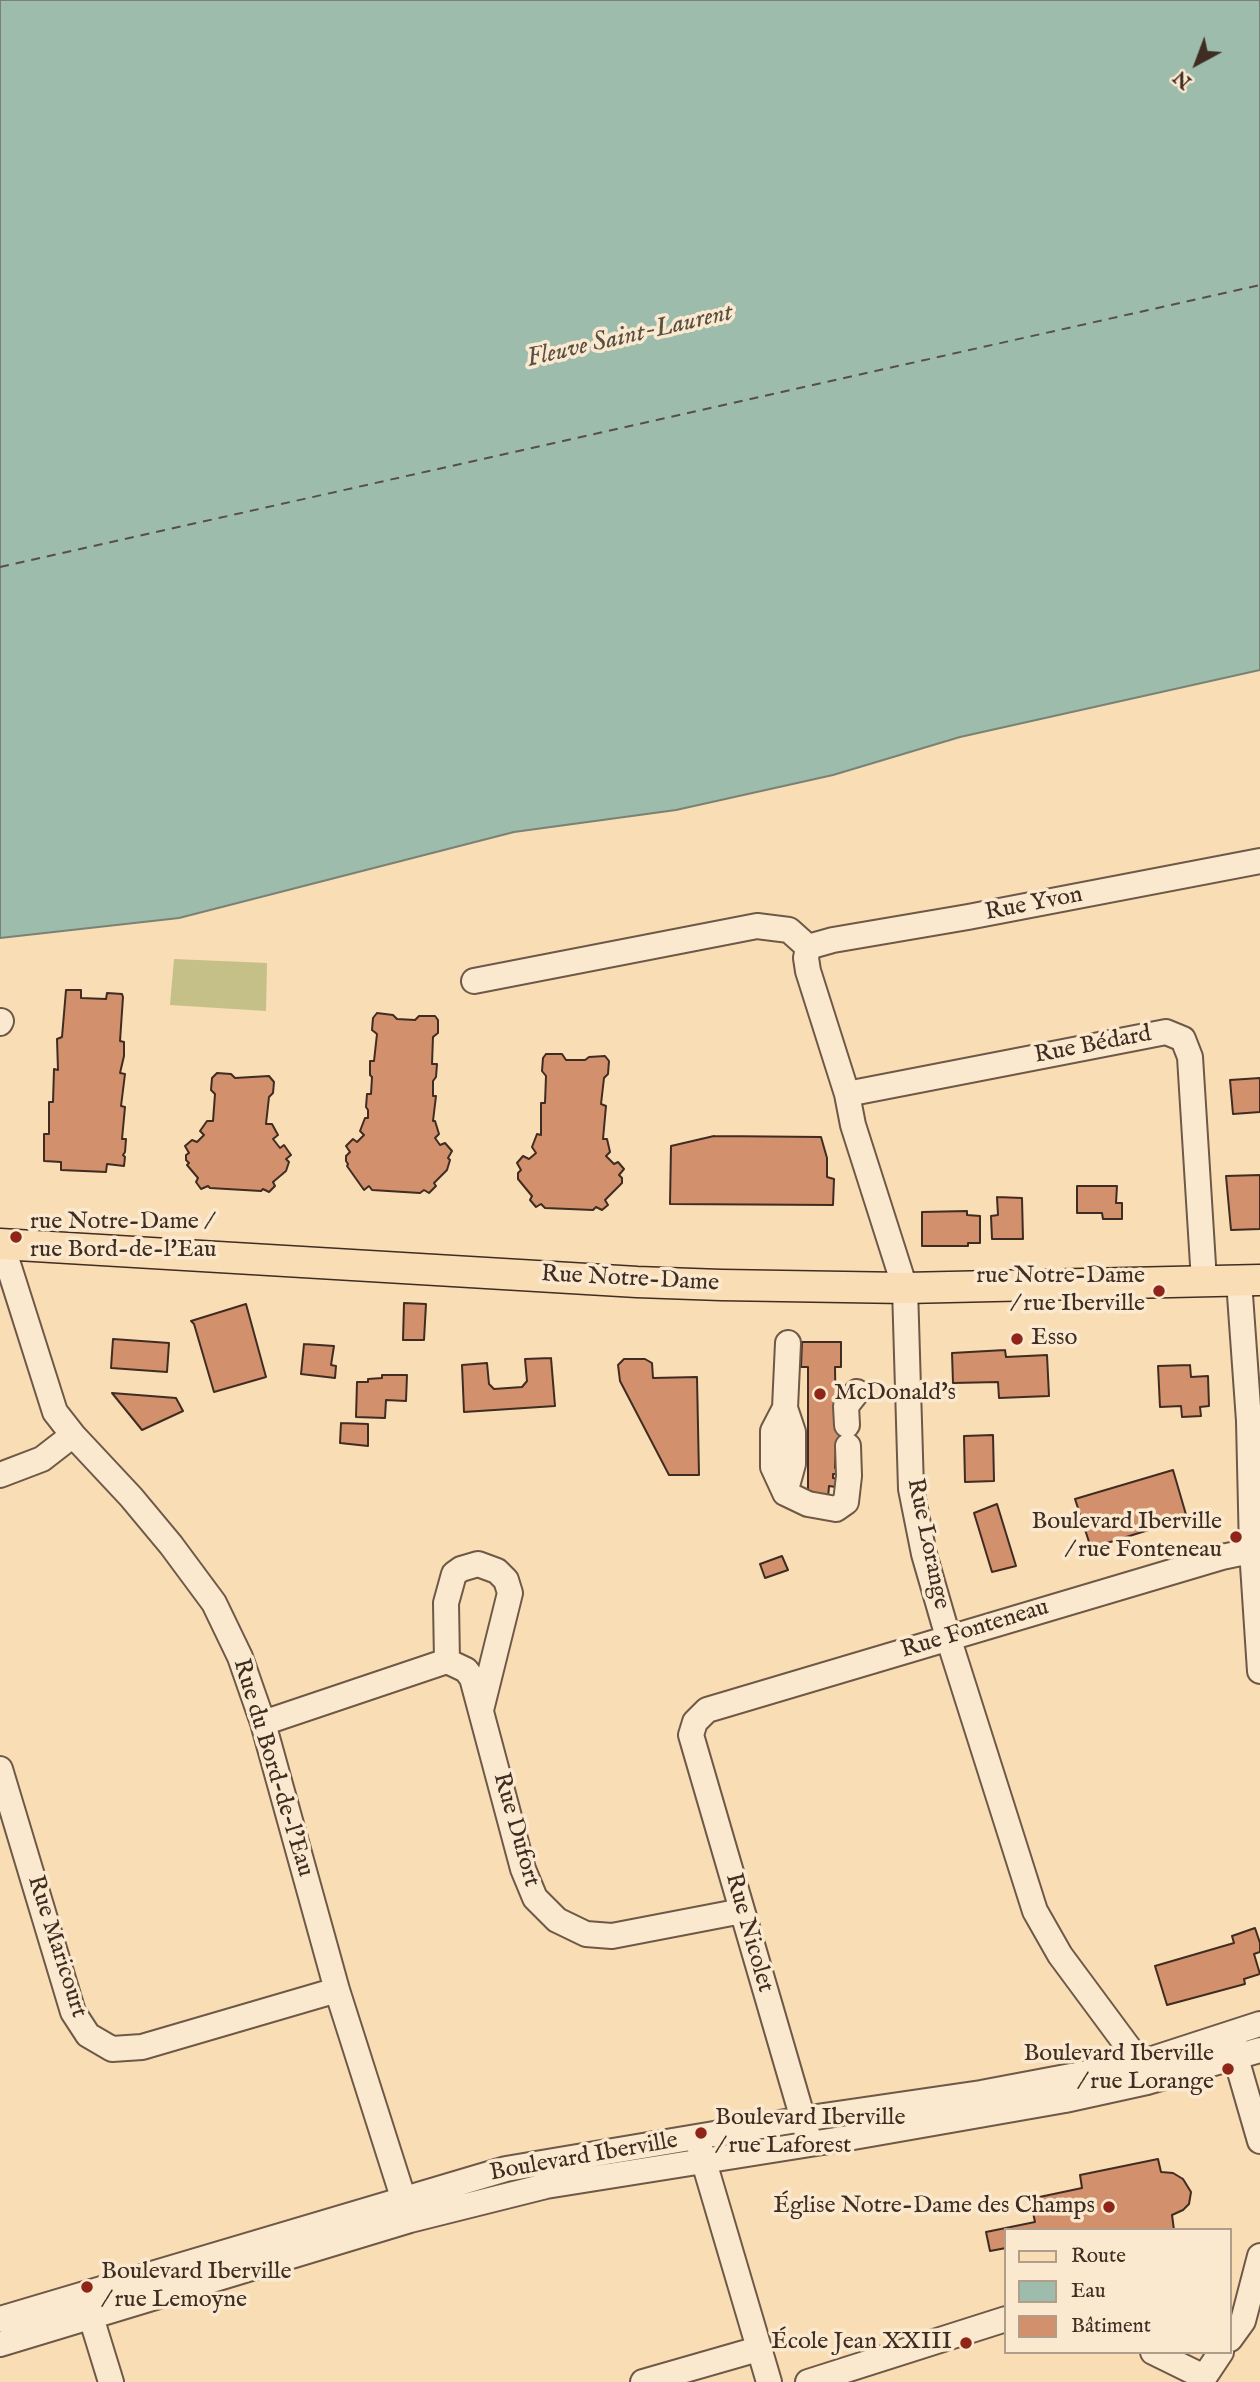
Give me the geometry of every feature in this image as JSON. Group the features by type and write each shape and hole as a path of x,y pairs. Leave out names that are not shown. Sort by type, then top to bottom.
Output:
{"main road":[{"name":"Rue Notre-Dame","path":"1,1245 637,1282 905,1288 1250,1280"}],"street":[{"name":"Rue Yvon","path":"808,959 833,940 968,918 1260,861"},
{"path":"474,981 757,926 789,930 808,959"},
{"name":"Rue Lorange","path":"808,959 847,1094 853,1125 905,1288 911,1489 924,1554 948,1637 1035,1911 1060,1955 1144,2073"},
{"name":"Rue Bédard","path":"847,1094 1166,1032 1183,1039 1190,1057 1203,1280"},
{"name":"Rue du Bord-de-l'Eau","path":"1,1245 55,1412 147,1517 214,1603 240,1657 264,1723 337,1990 406,2209"},
{"path":"1250,1280 1249,1421 1260,1658"},
{"path":"788,1343 785,1408 773,1431 773,1467 785,1493 808,1504 836,1509 846,1502 849,1476 846,1406 857,1392"},
{"path":"0,1475 42,1459 73,1435"},
{"name":"Rue Fonteneau","path":"695,1722 707,1710 1222,1557 1256,1550"},
{"name":"Rue Dufort","path":"481,1711 510,1593 506,1580 497,1571 478,1564 454,1574 446,1603 447,1661 466,1670 472,1678 523,1869 535,1898 557,1920 586,1934 612,1936 742,1911"},
{"path":"264,1723 447,1661"},
{"name":"Rue Nicolet","path":"695,1722 691,1735 810,2143"},
{"name":"Rue Maricourt","path":"0,1769 73,2012 88,2035 112,2049 142,2047 337,1990"},
{"name":"Boulevard Iberville","path":"700,2149 810,2143 985,2115 1235,2046 1260,2024"},
{"path":"1235,2046 1260,2141"},
{"name":"Boulevard Iberville","path":"1235,2046 1260,2050"},
{"name":"Boulevard Iberville","path":"0,2319 83,2294 406,2209 546,2186 700,2149 803,2119 1144,2073"},
{"path":"700,2149 769,2382"},
{"name":"Boulevard Iberville","path":"0,2344 91,2318 406,2209"},
{"path":"1232,2336 1243,2321 1260,2256"},
{"path":"83,2294 111,2382"},
{"path":"808,2382 1004,2320"},
{"path":"643,2382 758,2348"},
{"path":"1157,2354 1203,2379 1220,2354"}],"shaded area":[{"path":"174,959 267,963 266,1011 170,1005"}],"water":[{"name":"Fleuve Saint-Laurent","path":"0,0 1260,0 1260,670 960,737 833,775 676,810 514,832 179,918 0,938"}],"building":[{"path":"66,990 81,990 81,998 106,999 107,993 122,994 123,997 120,1041 124,1042 124,1056 120,1073 125,1074 121,1106 125,1107 122,1139 126,1139 123,1155 125,1157 124,1166 107,1164 106,1172 61,1170 61,1162 44,1161 44,1134 49,1134 49,1102 53,1102 54,1069 58,1070 57,1039 62,1037"},
{"path":"377,1013 393,1015 397,1019 415,1020 419,1016 435,1016 438,1020 438,1033 433,1037 432,1064 437,1064 433,1081 433,1096 436,1096 433,1121 439,1134 435,1138 440,1145 445,1143 452,1151 447,1170 434,1183 436,1186 429,1193 424,1190 420,1193 372,1190 369,1186 364,1190 347,1166 346,1156 350,1152 346,1146 353,1139 357,1142 364,1135 360,1131 365,1118 368,1118 367,1094 371,1094 372,1077 370,1061 374,1061 377,1034 372,1030 373,1018"},
{"path":"546,1054 562,1054 566,1060 605,1056 609,1061 601,1104 606,1106 603,1139 607,1139 610,1152 606,1156 614,1164 618,1162 624,1169 619,1175 622,1183 605,1200 608,1205 602,1210 596,1207 593,1210 545,1208 541,1204 536,1207 530,1200 532,1196 518,1179 521,1170 517,1163 523,1156 529,1159 536,1153 532,1147 537,1134 541,1135 541,1103 545,1103 546,1076 542,1071"},
{"path":"217,1073 231,1074 235,1078 269,1076 274,1082 273,1093 269,1097 266,1124 272,1124 278,1135 273,1139 280,1148 284,1145 291,1155 286,1159 289,1162 286,1171 273,1182 275,1186 269,1192 263,1189 261,1191 208,1186 201,1189 196,1182 198,1178 187,1165 189,1163 186,1155 189,1153 185,1146 192,1140 197,1142 204,1135 200,1131 207,1121 213,1121 215,1094 211,1090 212,1078"},
{"path":"1260,1078 1260,1112 1233,1114 1230,1080"},
{"path":"714,1136 821,1137 827,1158 827,1177 834,1179 833,1205 670,1204 671,1146"},
{"path":"1260,1175 1260,1229 1231,1230 1226,1176"},
{"path":"1077,1186 1117,1186 1116,1203 1122,1203 1122,1219 1103,1219 1102,1213 1077,1213"},
{"path":"997,1197 1022,1198 1023,1239 992,1239 991,1216 998,1215"},
{"path":"967,1211 967,1215 980,1216 980,1243 968,1243 968,1246 922,1246 922,1212"},
{"path":"404,1303 426,1304 424,1340 403,1340"},
{"path":"246,1304 266,1377 214,1392 191,1321"},
{"path":"113,1339 169,1343 167,1372 111,1368"},
{"path":"802,1342 841,1342 841,1367 835,1367 836,1425 850,1445 836,1446 835,1468 840,1467 840,1474 833,1474 833,1478 837,1479 836,1487 829,1486 828,1498 808,1498 808,1367 801,1367"},
{"path":"304,1344 334,1346 331,1365 336,1366 335,1378 301,1374"},
{"path":"1005,1350 1006,1357 1047,1355 1049,1396 999,1398 998,1382 953,1383 952,1353"},
{"path":"551,1358 555,1406 464,1412 462,1365 487,1363 489,1384 494,1389 522,1387 527,1381 525,1359"},
{"path":"624,1359 645,1359 652,1363 653,1378 697,1377 699,1475 669,1475 620,1381 618,1365"},
{"path":"1190,1365 1191,1377 1208,1376 1209,1406 1200,1407 1201,1416 1182,1417 1181,1406 1160,1407 1158,1366"},
{"path":"382,1375 407,1375 406,1401 386,1400 385,1418 356,1417 357,1382 368,1382 368,1379 382,1378"},
{"path":"112,1393 176,1398 183,1411 142,1430"},
{"path":"341,1423 368,1424 368,1446 340,1443"},
{"path":"993,1435 994,1481 965,1482 964,1436"},
{"path":"1173,1470 1187,1518 1091,1548 1075,1499"},
{"path":"997,1504 1016,1566 992,1572 974,1513"},
{"path":"782,1556 788,1570 765,1578 760,1564"},
{"path":"1255,1928 1260,1952 1254,1954 1260,1974 1244,1979 1245,1984 1167,2005 1155,1966 1234,1943 1232,1936"},
{"name":"Église Notre-Dame des Champs","path":"1158,2159 1161,2172 1173,2173 1183,2179 1191,2192 1189,2204 1172,2215 1174,2228 1006,2228 1035,2222 1030,2199 1082,2188 1080,2175"},
{"name":"Église Notre-Dame des Champs","path":"1004,2228 1004,2248 990,2251 986,2232"}],"ferry route":[{"path":"0,567 1260,285"}],"place":[{"name":"rue Notre-Dame / rue Bord-de-l'Eau","path":"16,1237"},
{"name":"rue Notre-Dame / rue Iberville","path":"1159,1291"},
{"name":"Esso","path":"1017,1339"},
{"name":"McDonald's","path":"820,1394"},
{"name":"Boulevard Iberville / rue Fonteneau","path":"1236,1537"},
{"name":"Boulevard Iberville / rue Lorange","path":"1228,2069"},
{"name":"Boulevard Iberville / rue Laforest","path":"701,2133"},
{"name":"Église Notre-Dame des Champs","path":"1109,2207"},
{"name":"Boulevard Iberville / rue Lemoyne","path":"87,2287"},
{"name":"École Jean XXIII","path":"966,2343"}]}
